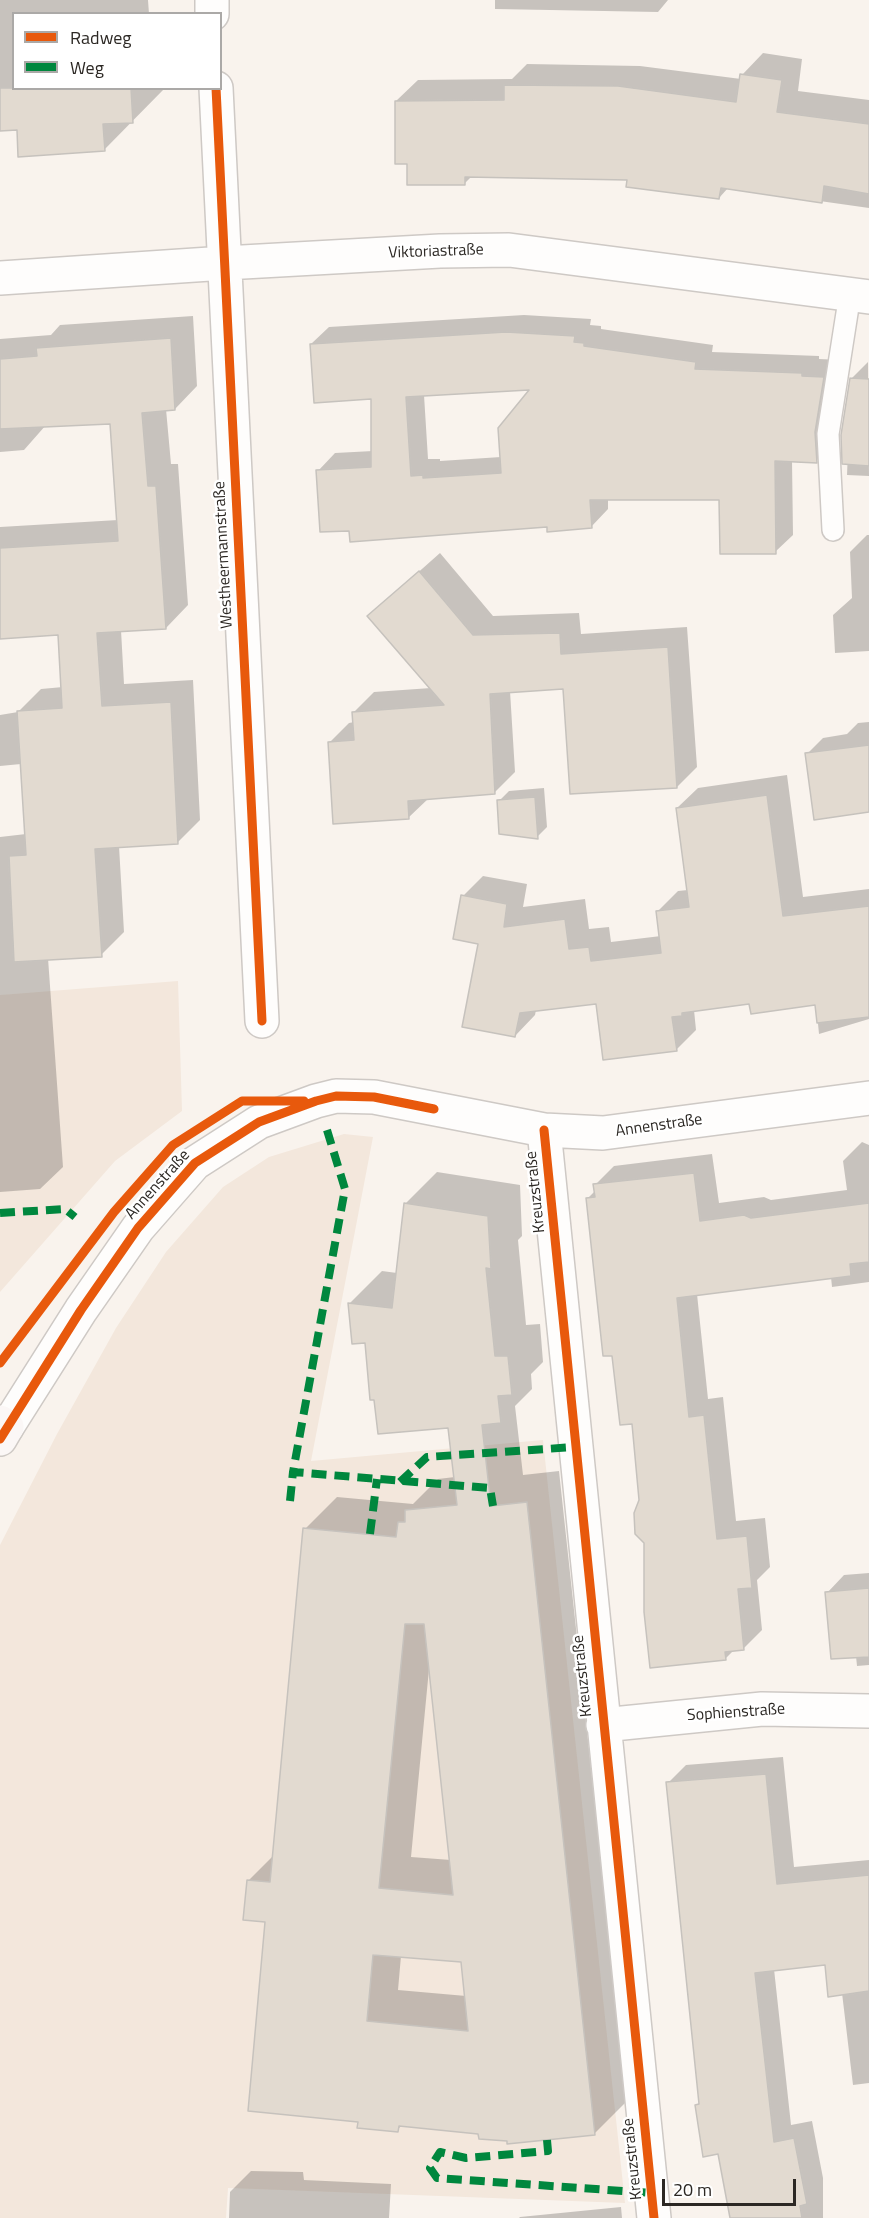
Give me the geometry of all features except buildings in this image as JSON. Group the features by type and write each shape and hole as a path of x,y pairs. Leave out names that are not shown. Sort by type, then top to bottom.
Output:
{"street":[{"name":"Westheermannstraße","path":"216,90 262,1021"},
{"name":"Viktoriastraße","path":"0,278 225,262 440,251 509,250 859,295"},
{"name":"Annenstraße","path":"2,1429 138,1228 195,1163 259,1122 336,1096 374,1097 544,1130 603,1133 869,1098"},
{"name":"Kreuzstraße","path":"544,1130 654,2218"},
{"name":"Sophienstraße","path":"603,1725 762,1709 869,1711"}],"lane":[{"path":"833,530 828,434 859,295"}],"shaded area":[{"path":"178,981 182,1111 115,1161 0,1292 0,995"},
{"path":"344,1134 373,1137 311,1461 543,1440 625,2203 228,2188 226,2218 0,2218 0,1545 57,1434 116,1328 166,1252 223,1187 269,1157"}],"marked path":[{"path":"327,1130 345,1189 293,1472 490,1488 493,1506"},
{"path":"0,1213 65,1209 75,1217"},
{"path":"400,1482 427,1457 575,1447"},
{"path":"290,1501 293,1472"},
{"path":"370,1534 377,1479"},
{"path":"547,2140 548,2151 466,2158 440,2152 430,2168 437,2178 652,2193"}],"cycle path":[{"path":"216,90 262,1021"},
{"path":"0,1439 81,1310 138,1228 195,1163 259,1122 336,1096 374,1097 434,1109"},
{"path":"0,1363 114,1212 173,1145 242,1101 304,1101"},
{"path":"544,1130 654,2218"}]}
